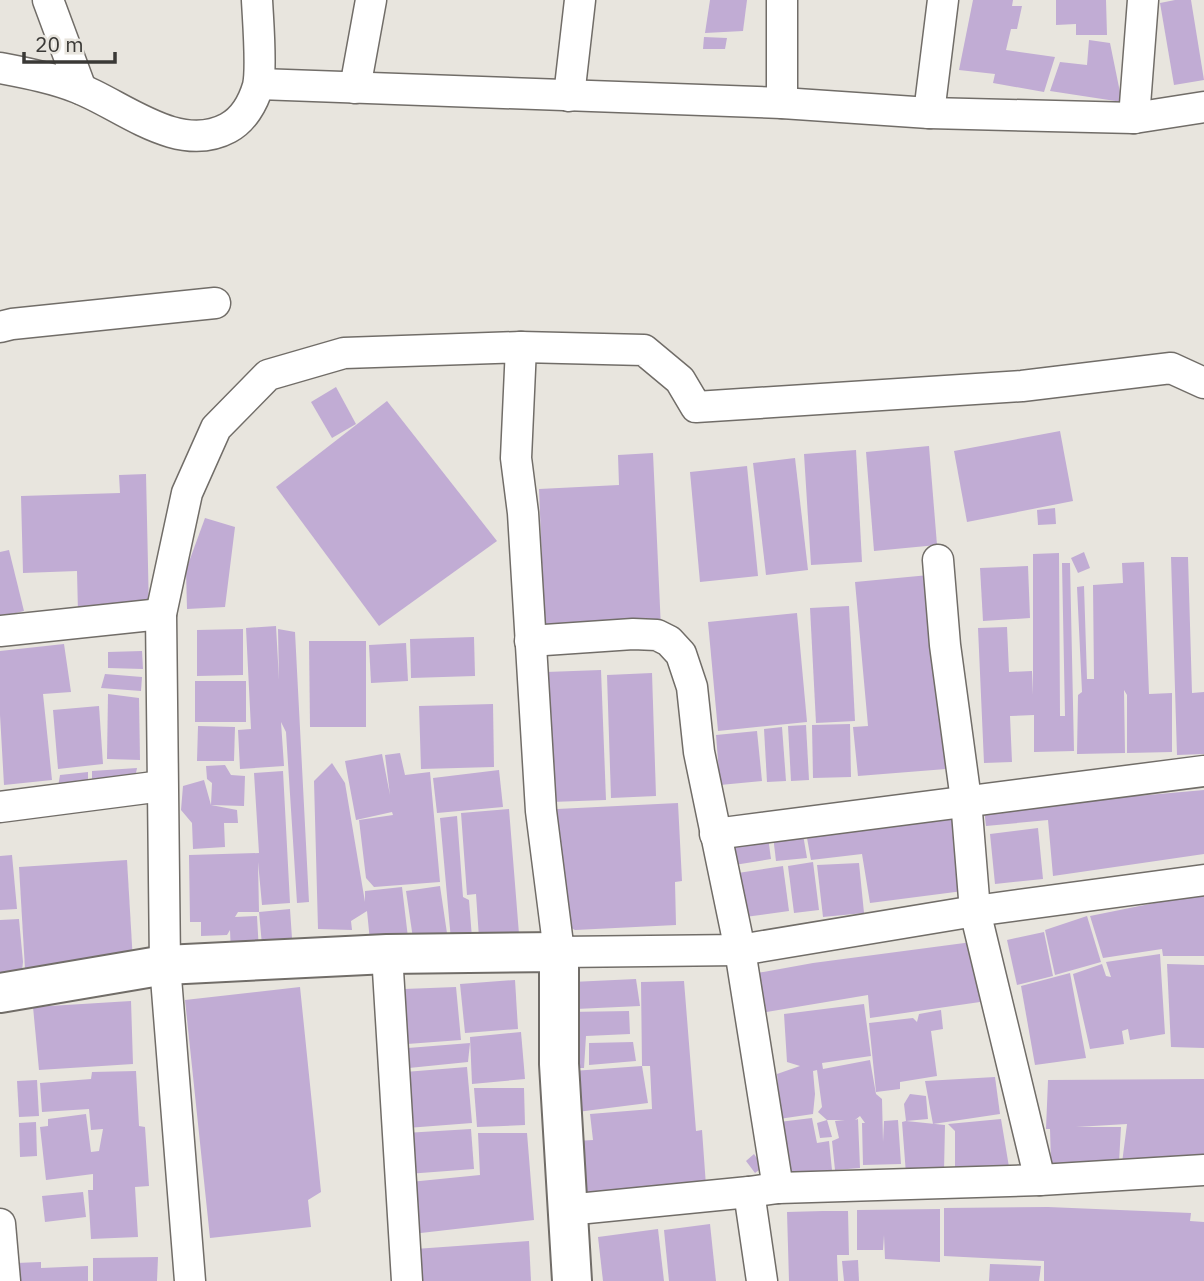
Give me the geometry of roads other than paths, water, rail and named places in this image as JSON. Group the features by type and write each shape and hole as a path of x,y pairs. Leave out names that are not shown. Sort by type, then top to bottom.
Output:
{"street":[{"path":"48,0 81,89"},
{"path":"0,68 55,80 81,89 156,127 200,135 218,133 232,126 251,104 259,84 257,0"},
{"path":"355,88 371,0"},
{"path":"569,96 580,0"},
{"path":"782,0 782,103"},
{"path":"929,113 943,0"},
{"path":"1133,118 1143,0"},
{"path":"259,84 782,103 929,113 1133,118 1204,107"},
{"path":"0,327 215,303"},
{"path":"190,1281 165,965 161,614 187,493 216,428 268,375 344,353 521,347 644,350 680,380 696,407 1022,386 1171,368 1204,383"},
{"path":"521,347 516,458 523,513 541,811 559,952 559,1064 572,1281"},
{"path":"938,560 966,800 975,911 1040,1180"},
{"path":"0,631 161,614"},
{"path":"530,641 633,634 657,635 669,641 681,654 692,687 699,752 740,950 778,1188"},
{"path":"715,834 1204,771"},
{"path":"0,807 162,786"},
{"path":"0,993 165,965 387,954 740,950 975,911 1204,880"},
{"path":"387,954 407,1281"},
{"path":"567,1210 778,1188 1040,1180 1204,1170"},
{"path":"749,1192 762,1281"},
{"path":"0,1224 5,1281"}]}
